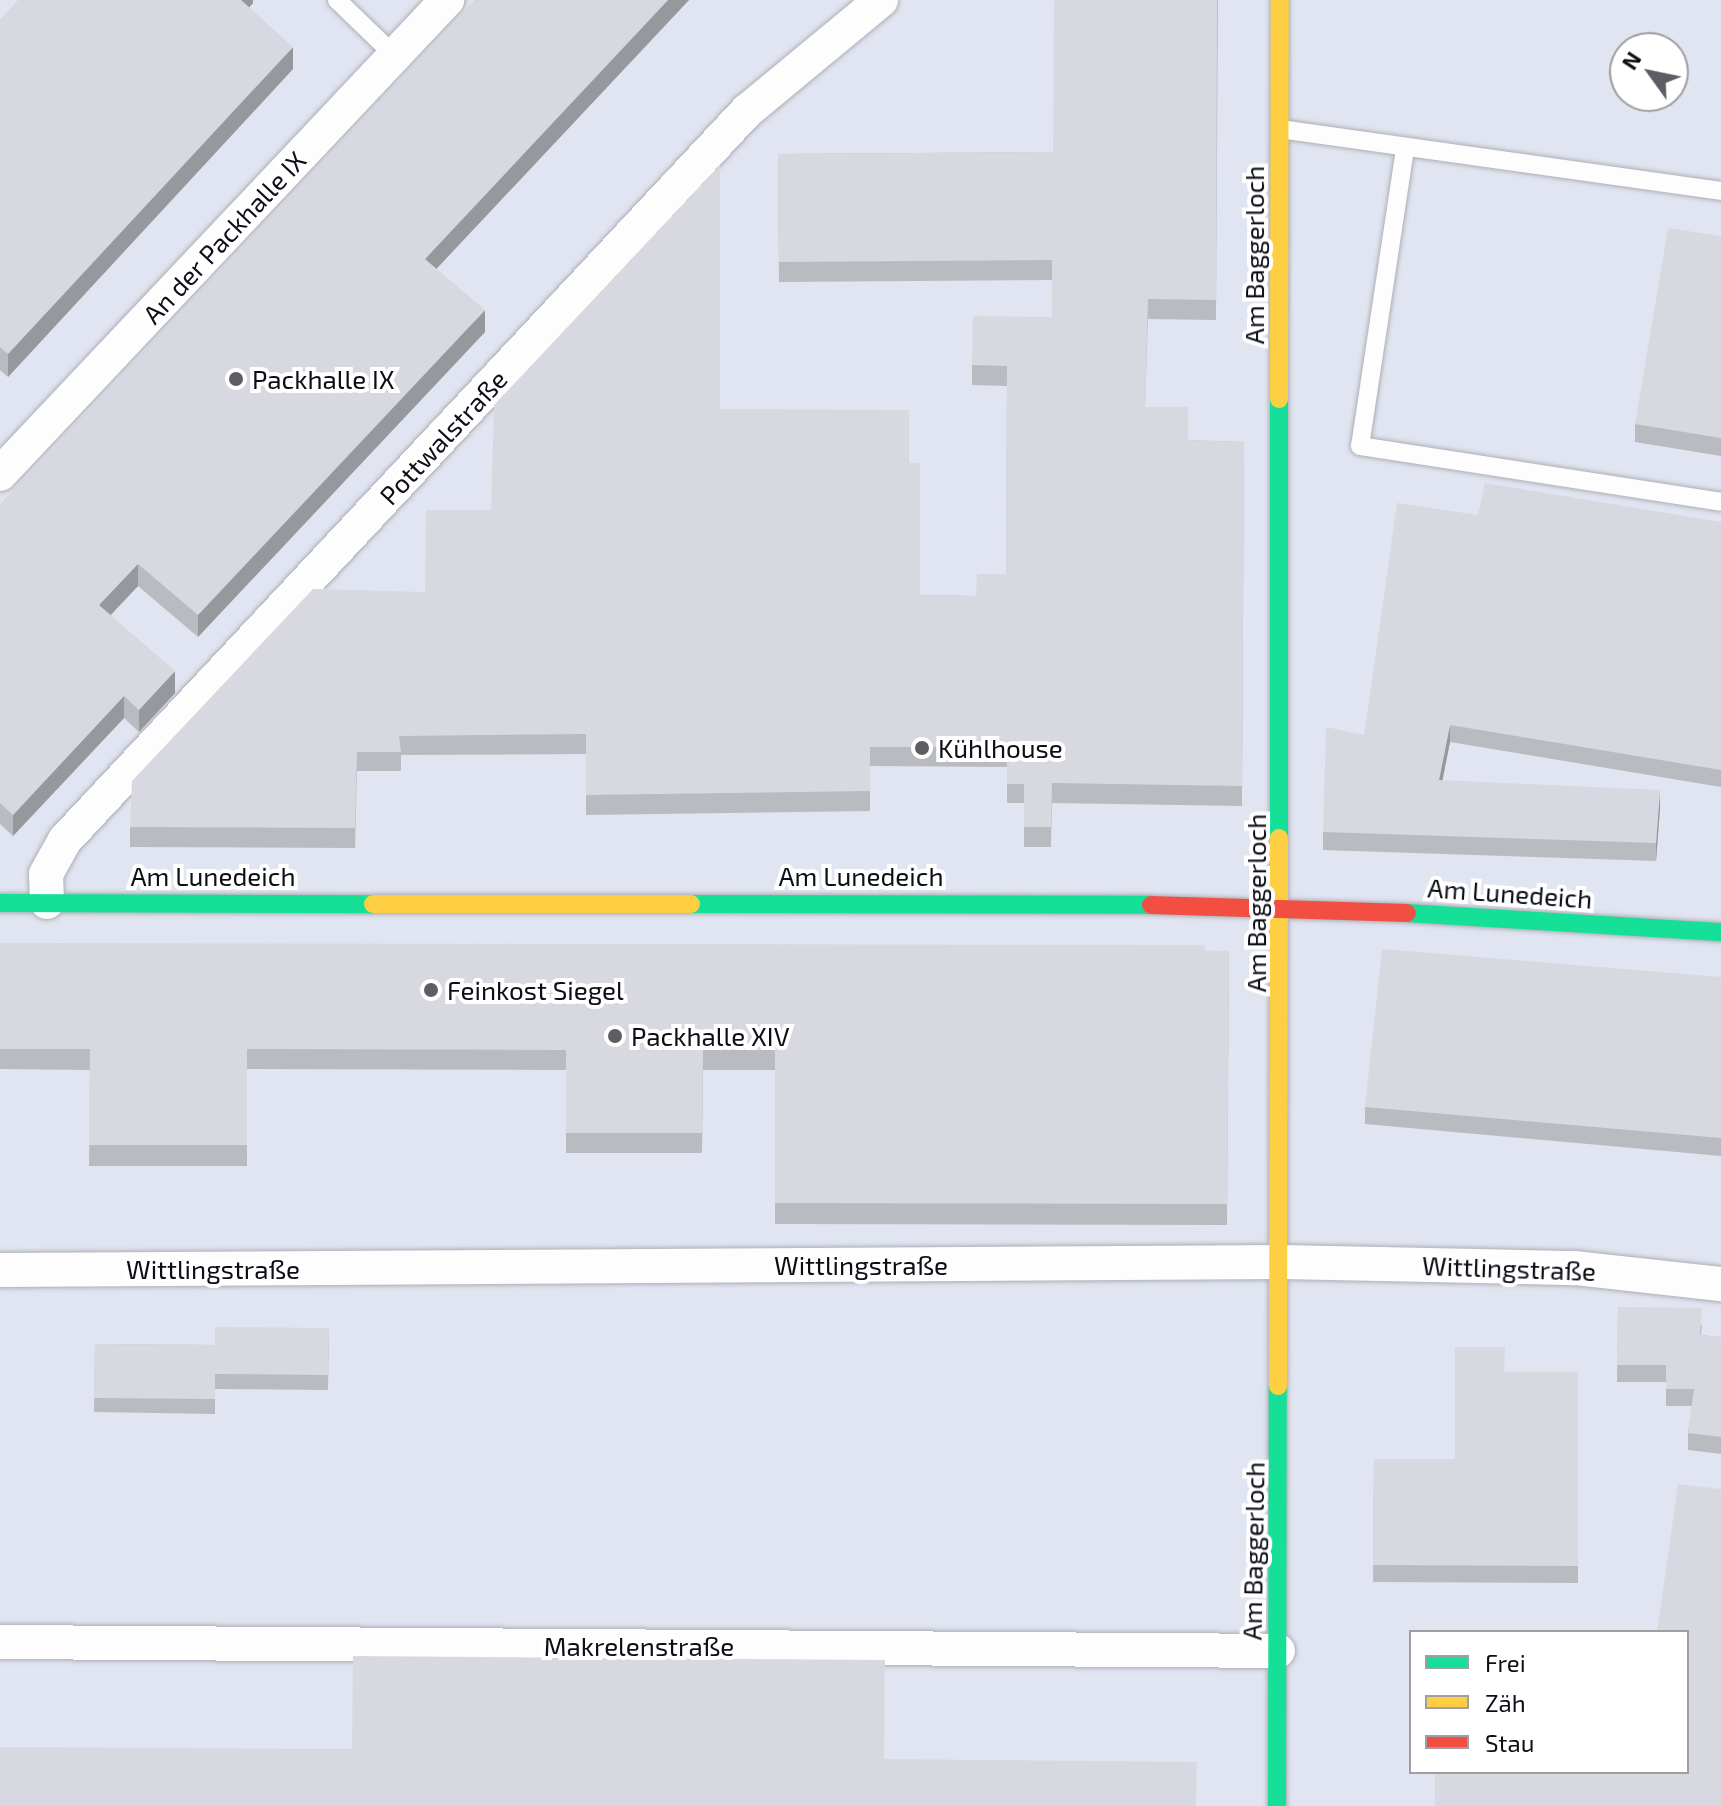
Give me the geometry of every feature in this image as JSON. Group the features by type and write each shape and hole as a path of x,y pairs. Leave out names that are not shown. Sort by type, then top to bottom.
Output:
{"street":[{"name":"An der Packhalle IX","path":"0,474 447,0"},
{"name":"Pottwalstraße","path":"47,902 46,874 65,840 747,111 881,0"},
{"name":"Am Baggerloch","path":"1277,1806 1282,1262 1280,0"},
{"name":"Am Lunedeich","path":"0,903 1282,905 1721,932"},
{"name":"Wittlingstraße","path":"0,1270 1282,1262 1575,1268 1721,1284"},
{"name":"Makrelenstraße","path":"0,1642 1278,1651"}],"lane":[{"path":"337,0 395,56"},
{"path":"1280,129 1405,149 1721,191"},
{"path":"1405,149 1360,446 1721,502"}],"shaded area":[{"path":"0,0 1721,0 1721,1806 0,1806"}],"building":[{"path":"18,0 241,0 293,47 8,354 0,347 0,20"},
{"name":"Packhalle IX","path":"475,0 668,0 425,259 485,310 198,615 138,564 99,605 175,671 139,710 124,696 13,815 0,803 0,505"},
{"path":"1054,0 1217,0 1216,300 1148,299 1145,407 1188,407 1188,440 1244,442 1242,786 1052,783 1051,827 1024,827 1024,784 1007,784 1007,747 870,747 870,791 586,795 586,734 399,736 401,752 357,752 355,828 130,827 132,781 313,589 425,592 426,510 491,510 494,405 720,165 720,409 909,410 909,463 920,463 920,595 976,596 977,574 1006,574 1007,366 972,365 973,316 1052,317 1052,260 779,262 778,154 1053,152"},
{"path":"1668,228 1721,236 1721,438 1635,424"},
{"path":"1485,483 1721,522 1721,770 1450,725 1439,780 1660,790 1656,843 1323,832 1326,727 1364,735 1397,503 1478,515"},
{"path":"0,943 1205,945 1205,951 1229,951 1227,1204 775,1203 775,1050 703,1050 702,1133 566,1133 566,1050 247,1049 247,1145 89,1145 90,1049 0,1049"},
{"path":"1382,949 1721,977 1721,1138 1365,1107"},
{"path":"1618,1307 1702,1308 1700,1335 1721,1337 1721,1437 1688,1433 1694,1389 1666,1389 1666,1365 1617,1365"},
{"path":"215,1327 329,1328 328,1375 215,1374 215,1399 94,1398 95,1344 215,1345"},
{"path":"1455,1347 1505,1347 1504,1372 1578,1372 1578,1566 1373,1565 1374,1459 1455,1459"},
{"path":"1678,1484 1721,1489 1721,1806 1435,1806 1435,1774 1689,1774 1689,1630 1657,1630"},
{"path":"353,1656 885,1660 884,1759 1197,1762 1196,1806 0,1806 0,1747 352,1749"}],"traffic: fast":[{"path":"1279,399 1279,838"},
{"path":"0,903 373,904"},
{"path":"691,904 1151,905"},
{"path":"1407,913 1721,932"},
{"path":"1277,1806 1278,1386"}],"traffic: slow":[{"path":"1279,399 1280,0"},
{"path":"1278,1386 1279,838"},
{"path":"373,904 691,904"}],"traffic: jam":[{"path":"1151,905 1407,913"}],"place":[{"name":"Packhalle IX","path":"236,379"},
{"name":"Kühlhouse","path":"922,748"},
{"name":"Feinkost Siegel","path":"431,990"},
{"name":"Packhalle XIV","path":"615,1036"}]}
